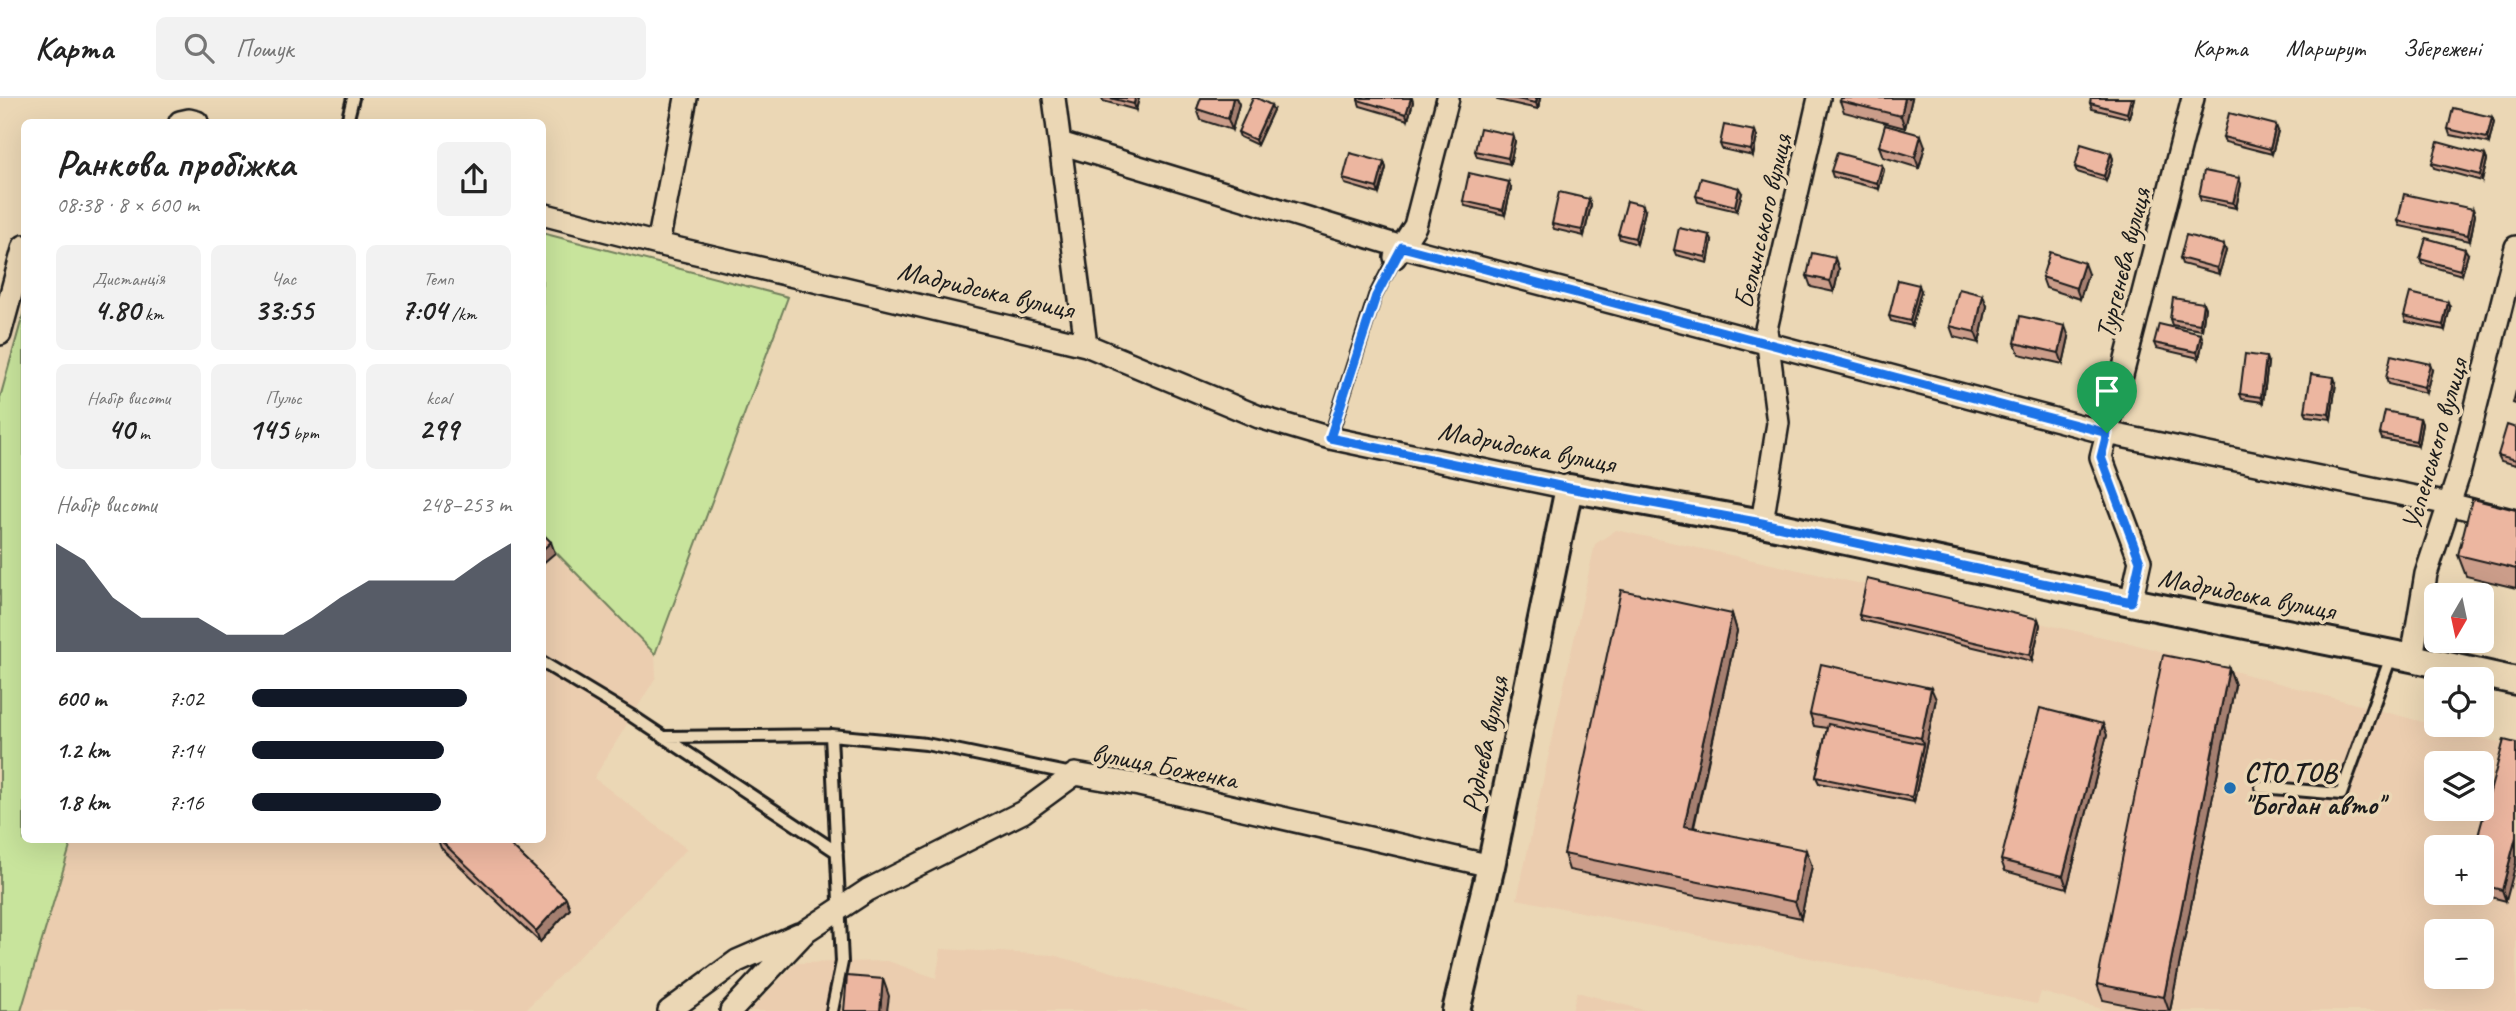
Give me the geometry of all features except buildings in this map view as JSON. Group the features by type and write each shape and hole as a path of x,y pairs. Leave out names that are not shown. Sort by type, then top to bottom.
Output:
{"street":[{"path":"658,244 686,98"},
{"path":"1054,98 1086,345"},
{"path":"1398,254 1415,226 1448,98"},
{"name":"Белинського вулиця","path":"1762,523 1778,423 1766,329 1819,98"},
{"name":"Тургенєва вулиця","path":"2131,602 2140,561 2101,457 2193,98"},
{"path":"1060,143 1398,254 1767,342 2107,433 2449,504 2516,521"},
{"name":"Мадридська вулиця","path":"546,215 1086,345 1259,417 1330,438 1569,488 1762,523 2516,681"},
{"name":"Успенського вулиця","path":"2402,656 2459,474 2516,247"},
{"path":"0,334 21,257"},
{"name":"Руднєва вулиця","path":"1456,1011 1491,866 1569,488"},
{"name":"вулиця Боженка","path":"731,1011 806,931 868,890 1023,812 1075,774 1139,785 1491,866"},
{"path":"668,1011 737,961 806,931"}],"lane":[{"path":"348,119 353,98"},
{"path":"1330,438 1376,296 1398,254"},
{"path":"2261,787 2341,794 2402,656"},
{"path":"546,664 665,737 837,852"},
{"path":"665,737 831,735 926,744 1075,774"},
{"path":"831,735 842,962 832,1011"}],"shaded area":[{"path":"1616,530 2130,643 2424,722 2424,737 2479,737 2516,747 2516,1011 2109,1011 2041,992 2037,1004 1517,899 1595,544"},
{"path":"546,542 655,654 656,677 594,778 687,849 524,1011 21,1011 71,843 546,843"},
{"path":"941,949 1053,955 1248,1011 750,1011 796,963 888,961 936,978"},
{"path":"1577,992 1647,1011 1572,1011"}],"green space":[{"path":"546,234 788,297 655,654 546,542"},
{"path":"21,322 21,843 71,843 21,1011 0,1011 0,398"}],"place":[{"name":"СТО ТОВ \"Богдан авто\"","path":"2230,788"}],"route":[{"path":"1402,247 2107,433 2101,457 2140,561 2131,602 1762,523 1569,488 1330,438 1376,296 1402,247"}]}
